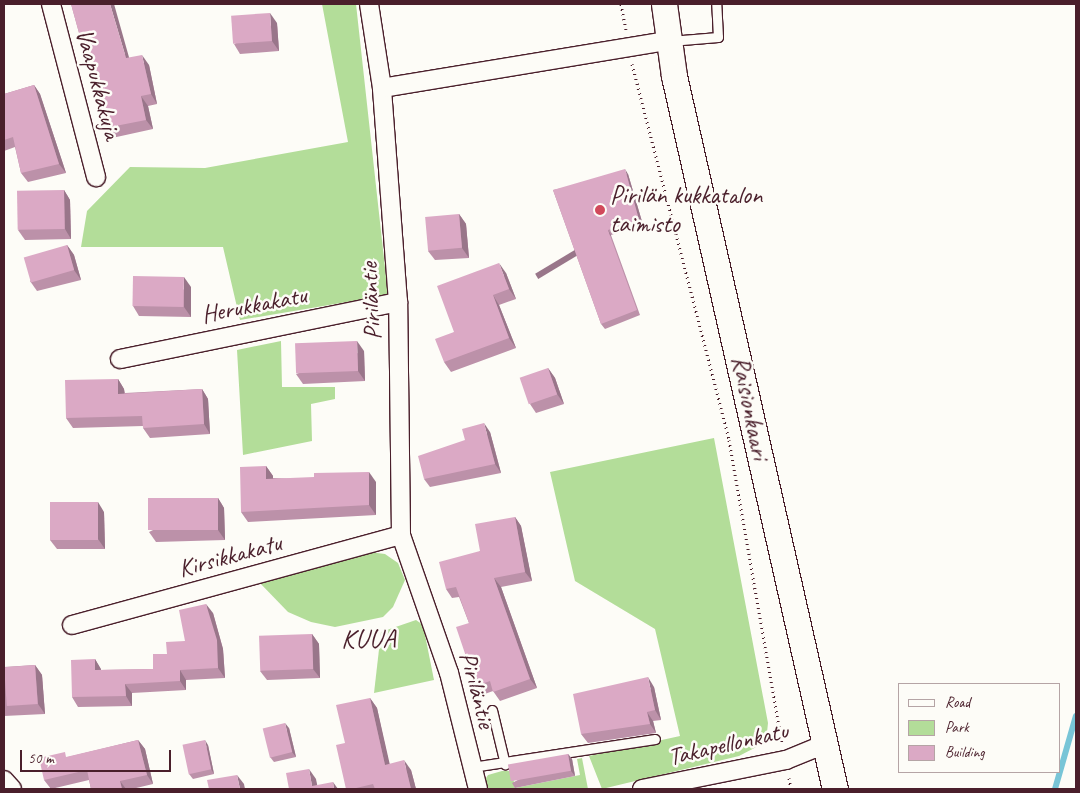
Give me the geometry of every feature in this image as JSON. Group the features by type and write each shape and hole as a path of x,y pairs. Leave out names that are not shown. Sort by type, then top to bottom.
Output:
{"main road":[{"name":"Raisionkaari","path":"657,4 666,24 835,789"}],"street":[{"name":"Vaapukkakuja","path":"51,4 96,177"},
{"name":"Piriläntie","path":"369,4 382,88 398,302 401,535 449,673 478,789"},
{"path":"382,88 628,47 666,24"},
{"name":"Herukkakatu","path":"120,359 398,302"},
{"name":"Kirsikkakatu","path":"72,625 401,535"},
{"name":"Takapellonkatu","path":"642,789 786,760 825,744"},
{"path":"4,780 12,789"}],"lane":[{"path":"666,24 718,37 716,4"},
{"path":"492,710 505,764"},
{"path":"472,767 505,764 655,739"}],"path":[{"path":"622,4 628,47 729,440 791,789"}],"green space":[{"path":"322,4 356,4 388,295 240,320 223,247 81,247 87,211 130,167 205,168 348,142"},
{"path":"281,341 282,387 335,387 335,399 311,404 312,441 243,455 237,350"},
{"path":"714,438 768,723 766,742 739,756 602,789 589,756 680,736 655,629 575,581 550,472"},
{"path":"369,552 385,554 398,563 405,580 393,607 383,617 335,627 311,622 288,612 257,580"},
{"path":"416,620 423,625 434,680 374,693 381,632"},
{"path":"582,758 588,789 485,789 483,783 488,775 502,771 512,771 515,788 580,775 577,759"}],"building":[{"path":"71,4 110,4 126,58 142,55 151,94 141,96 146,120 105,128 88,50 84,51"},
{"path":"270,13 272,41 233,44 231,16"},
{"path":"34,85 59,164 21,173 13,137 4,140 4,94"},
{"path":"625,169 639,220 608,230 637,310 601,324 553,190"},
{"path":"64,190 65,229 18,230 17,191"},
{"path":"459,214 462,248 428,251 425,217"},
{"path":"67,245 74,270 31,282 24,257"},
{"path":"499,263 509,289 493,295 509,338 444,362 435,339 454,332 437,286"},
{"path":"133,276 184,277 183,307 132,306"},
{"path":"357,341 358,371 296,373 295,343"},
{"path":"548,368 557,394 529,404 520,378"},
{"path":"118,379 118,394 202,389 204,424 143,428 142,416 66,418 65,380"},
{"path":"484,423 495,464 424,479 418,456 465,440 462,429"},
{"path":"266,466 266,479 314,477 314,473 369,472 369,505 241,512 240,467"},
{"path":"148,498 218,498 218,530 148,530"},
{"path":"50,502 98,502 98,540 50,540"},
{"path":"515,517 525,572 494,578 530,679 493,692 490,681 476,686 456,627 469,623 456,587 446,589 439,562 480,551 475,524"},
{"path":"206,604 217,640 218,668 180,670 180,681 125,684 126,696 72,697 71,660 95,659 95,670 153,669 153,654 167,654 166,642 185,641 179,610"},
{"path":"312,634 313,669 260,671 259,636"},
{"path":"35,665 38,704 7,706 4,667"},
{"path":"648,677 655,710 647,712 650,724 581,734 573,694"},
{"path":"370,698 385,765 404,760 411,789 375,789 373,784 346,789 336,745 345,743 336,705"},
{"path":"285,723 292,752 270,758 263,729"},
{"path":"138,740 147,775 120,781 122,789 91,789 87,770 44,780 39,758 65,752 66,757"},
{"path":"205,740 211,769 189,774 183,745"},
{"path":"568,754 571,771 511,781 508,765"},
{"path":"309,769 312,786 333,782 334,789 289,789 286,773"},
{"path":"237,775 240,789 209,789 207,780"}],"waterway":[{"path":"1060,772 1076,716"},
{"path":"1055,789 1060,773"}],"place":[{"name":"Pirilän kukkatalon taimisto","path":"600,210"}],"district":[{"name":"KUUA","path":"369,639"}]}
